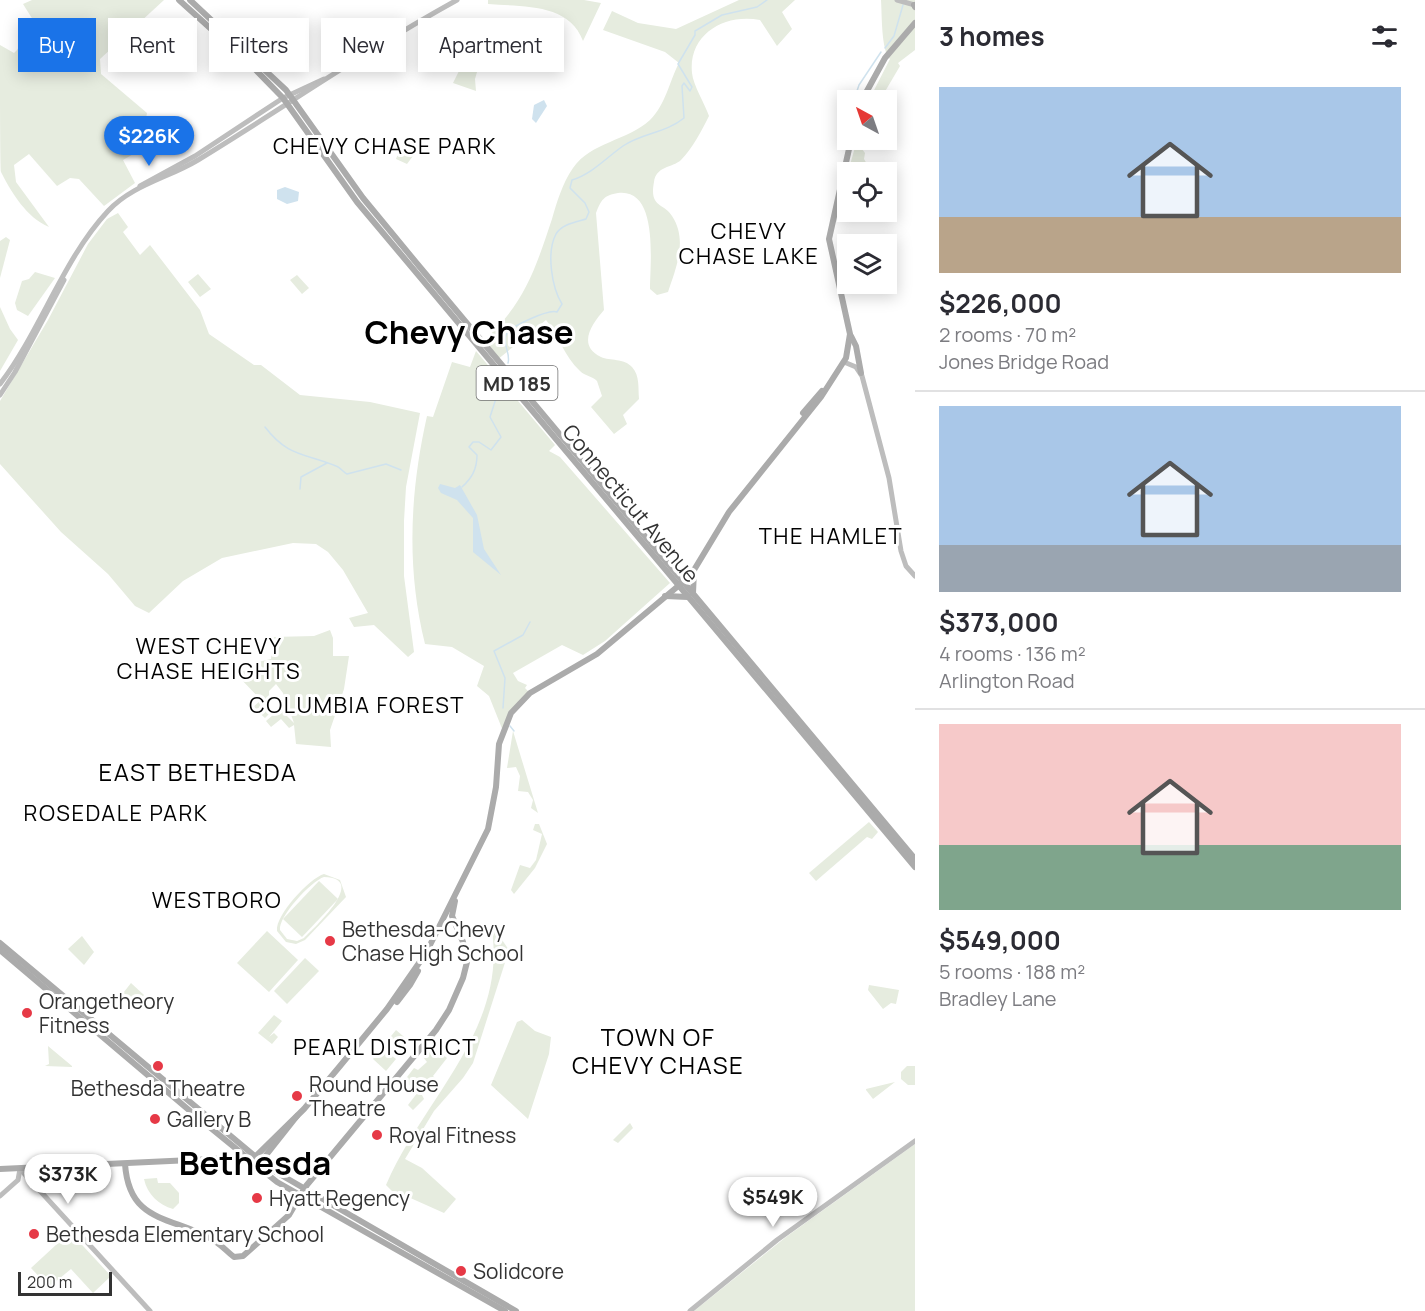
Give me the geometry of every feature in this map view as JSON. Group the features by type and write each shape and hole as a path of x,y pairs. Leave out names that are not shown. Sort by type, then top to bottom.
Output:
{"main road":[{"name":"Connecticut Avenue","path":"179,0 288,99 357,202 681,583 915,867"},
{"name":"Connecticut Avenue","path":"190,0 255,59 363,198 674,571 681,583"},
{"path":"0,395 62,287 84,242 108,211 138,188 457,0"},
{"path":"897,0 915,6"},
{"path":"867,90 885,58 915,23"},
{"path":"849,150 829,239 850,334 856,346 889,478 901,551 907,568 915,576"},
{"path":"0,384 34,334"},
{"path":"0,1169 255,1161 410,985 479,851 492,815 499,744 511,713 530,693 597,654 694,570 729,512 844,362 850,334"},
{"path":"844,362 856,367 861,373"},
{"path":"674,571 694,570"},
{"path":"664,596 691,596 694,570"},
{"name":"Connecticut Avenue","path":"691,596 915,859"},
{"path":"125,1164 126,1175 134,1196 149,1213 206,1236 237,1258 243,1256 289,1215 303,1193 444,1020 466,970 465,948 452,912 457,892"},
{"path":"438,930 447,923 457,927"},
{"path":"0,943 171,1092"},
{"path":"0,950 255,1161 303,1193 505,1311"},
{"path":"690,1311 777,1240 915,1141"},
{"path":"126,1175 135,1163"},
{"path":"0,1196 18,1180 20,1169"},
{"path":"20,1169 150,1311"},
{"path":"303,1193 516,1311"}],"shaded area":[{"path":"32,0 164,0 144,18 108,18 108,52 100,59 101,74 147,113 145,124 154,142 123,160 135,183 104,206 79,179 70,178 57,186 29,154 14,165 16,182 49,227 27,211 1,172 0,45 14,53 18,48 18,72 96,72 96,18 32,18 23,4"},
{"path":"488,0 584,0 601,3 583,41 576,29 556,13 530,7 488,4"},
{"path":"739,0 795,0 782,12 792,29 777,46 760,20 734,20 711,29 696,47 692,59 692,73 709,116 685,156 658,173 653,190 655,201 672,216 679,235 679,254 668,292 657,295 650,289 651,246 646,214 640,202 631,195 618,193 609,195 596,213 604,310 595,321 589,334 589,346 601,357 629,364 635,370 638,382 639,399 623,415 627,424 614,434 591,407 602,396 597,381 582,373 574,365 546,320 497,360 483,341 509,314 534,271 560,193 573,168 589,152 631,133 650,120 664,100 679,63 665,52 603,30 612,11 638,23 676,29"},
{"path":"881,0 915,0 915,50 898,63 900,66 886,90 874,90 890,59 883,40"},
{"path":"458,72 477,72 476,91 453,83"},
{"path":"401,146 416,152 407,164 396,159"},
{"path":"854,150 863,150 866,162 851,162"},
{"path":"118,213 128,227 123,232 140,255 150,245 200,310 209,334 254,365 261,365 300,395 370,402 420,413 406,487 404,521 404,576 414,652 408,657 374,625 354,627 349,618 368,613 343,570 328,552 316,544 293,543 222,558 183,581 149,613 135,606 108,574 61,532 0,464 0,401 48,320 88,244 107,219"},
{"path":"6,237 10,240 0,278 0,241"},
{"path":"35,272 55,278 28,316 17,310 15,303 22,281 29,279"},
{"path":"198,274 211,289 200,297 188,282"},
{"path":"297,275 309,288 302,294 290,280"},
{"path":"0,307 18,340 0,371"},
{"path":"476,351 555,445 549,451 560,457 670,583 605,641 583,655 562,645 513,673 518,681 527,685 525,688 530,693 520,703 503,731 489,696 477,686 484,666 452,647 425,644 415,587 412,530 414,501 427,416 433,417 452,362 470,367"},
{"path":"330,630 333,638 333,656 349,656 344,689 330,730 331,747 296,744 294,725 289,728 281,719 271,727 266,721 280,709 294,723 283,693 276,684 269,691 269,706 273,710 265,718 253,707 261,700 236,674 255,667 265,671 258,662 271,659 273,637 314,636"},
{"path":"513,731 538,813 531,808 533,800 528,792 518,791 520,776 516,767 507,768"},
{"path":"869,822 878,832 872,839 867,837 816,881 809,873"},
{"path":"535,824 539,824 547,844 535,868 514,894 511,890 520,865 530,868 536,860 542,834 533,830"},
{"path":"324,874 340,880 346,897 305,940 296,944 286,942 277,931 278,924 294,898","holes":["324,877 336,879 341,886 340,894 327,915 304,938 297,941 287,939 280,930 281,924 296,900 318,880"]},
{"path":"319,881 338,899 302,937 283,919"},
{"path":"491,924 509,950 473,1063 434,1111 405,1159 422,1168 456,1199 444,1213 397,1192 395,1194 386,1185 402,1153 460,1060 476,1029 488,996 494,961"},
{"path":"267,931 298,960 269,992 237,963"},
{"path":"82,936 94,952 84,965 68,949"},
{"path":"305,958 319,971 287,1004 274,991"},
{"path":"131,983 144,995 133,1008 120,997"},
{"path":"869,985 899,990 896,1004 891,1003 883,1009 868,990"},
{"path":"274,1015 282,1021 269,1037 274,1033 278,1037 272,1044 258,1033"},
{"path":"522,1020 535,1031 551,1037 549,1054 528,1119 491,1085 517,1022"},
{"path":"396,1030 410,1042 401,1053 387,1041"},
{"path":"48,1046 72,1067 45,1066 49,1064"},
{"path":"432,1046 447,1058 433,1076 436,1079 422,1095 424,1099 413,1110 408,1105 418,1092 404,1081 414,1068 418,1070 427,1062 423,1057"},
{"path":"382,1048 396,1059 386,1071 373,1059"},
{"path":"907,1066 915,1066 915,1085 908,1085 901,1079 901,1072"},
{"path":"895,1082 873,1099 866,1090 866,1089"},
{"path":"630,1123 633,1128 618,1143 613,1140"},
{"path":"915,1144 915,1311 694,1311 786,1237"},
{"path":"157,1178 158,1183 170,1183 179,1193 179,1203 173,1209 158,1202 148,1189 144,1179"},
{"path":"70,1232 111,1276 93,1293 71,1269 49,1287 31,1268"}],"water":[{"path":"544,100 547,106 536,123 532,119 534,105"},
{"path":"285,187 299,192 298,201 287,204 277,199 277,190"},
{"path":"440,484 455,488 460,485 477,515 484,549 501,575 473,552 473,518 457,500 441,493 438,488"}],"waterway":[{"path":"508,363 505,338 509,331 538,316 557,312 562,304 555,289 552,270 553,242 556,234 562,228 586,219 589,212 585,203 570,188 572,180 593,170 630,142 670,127 684,118 682,86 684,83 690,91 692,87 678,64 695,35 695,31 722,15 757,7 767,0"},
{"path":"885,48 894,36 903,5"},
{"path":"857,90 881,52"},
{"path":"462,487 471,477 476,465 477,455 469,447 473,442 479,442 491,450 501,437 490,417 500,386"},
{"path":"265,427 273,437 289,449 337,467 347,474 386,464 401,470"},
{"path":"300,489 301,477 327,463"},
{"path":"503,708 505,678 494,651 523,635 530,622"},
{"path":"510,726 514,731"}],"place":[{"name":"Bethesda-Chevy Chase High School","path":"330,941"},
{"name":"Orangetheory Fitness","path":"27,1013"},
{"name":"Bethesda Theatre","path":"158,1066"},
{"name":"Round House Theatre","path":"297,1096"},
{"name":"Gallery B","path":"155,1119"},
{"name":"Royal Fitness","path":"377,1135"},
{"name":"Hyatt Regency","path":"257,1198"},
{"name":"Bethesda Elementary School","path":"34,1234"},
{"name":"Solidcore","path":"461,1271"}],"district":[{"name":"CHEVY CHASE PARK","path":"385,146"},
{"name":"CHEVY CHASE LAKE","path":"749,244"},
{"name":"Chevy Chase","path":"469,331"},
{"name":"THE HAMLET","path":"831,536"},
{"name":"WEST CHEVY CHASE HEIGHTS","path":"209,658"},
{"name":"COLUMBIA FOREST","path":"357,705"},
{"name":"EAST BETHESDA","path":"198,771"},
{"name":"ROSEDALE PARK","path":"116,813"},
{"name":"WESTBORO","path":"217,900"},
{"name":"PEARL DISTRICT","path":"385,1047"},
{"name":"TOWN OF CHEVY CHASE","path":"658,1050"},
{"name":"Bethesda","path":"255,1162"}]}
